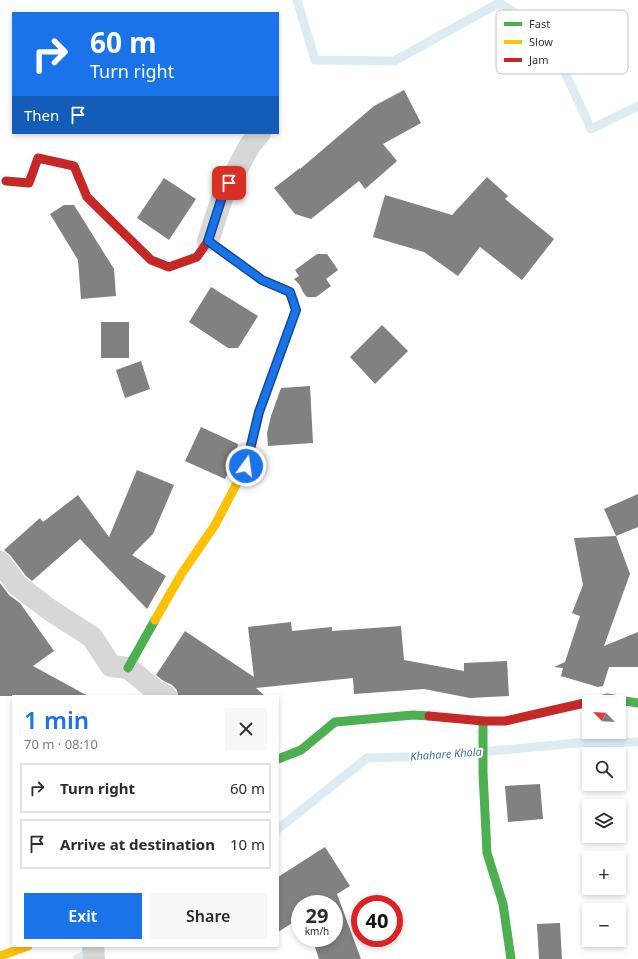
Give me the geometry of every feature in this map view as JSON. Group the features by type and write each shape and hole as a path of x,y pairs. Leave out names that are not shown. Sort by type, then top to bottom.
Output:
{"street":[{"path":"6,181 29,183 38,158 74,166 87,197 151,260 169,267 197,256 208,241 223,194 250,145 259,134"},
{"path":"128,668 182,573 215,525 246,466 259,412 296,310 290,292 262,280 208,241"},
{"path":"0,562 17,585 50,610 92,637 111,666 128,668 155,690 164,695"},
{"path":"626,701 638,703"},
{"path":"279,758 301,750 335,722 413,715 505,721 582,704"},
{"path":"483,720 483,773 487,853 503,904 511,959"},
{"path":"0,956 25,947"},
{"path":"93,947 94,959"}],"building":[{"path":"404,90 421,123 383,144 397,161 365,189 359,181 311,219 295,214 274,188 300,169 374,106"},
{"path":"487,177 508,196 505,199 554,239 522,280 480,247 458,276 424,252 373,237 385,195 452,215"},
{"path":"164,178 196,199 169,240 137,218"},
{"path":"64,205 74,205 114,269 116,296 81,299 78,260 50,214"},
{"path":"317,254 327,254 338,270 326,279 331,286 316,297 307,297 294,279 299,276 295,270"},
{"path":"211,287 258,316 238,348 228,348 189,322"},
{"path":"101,322 129,322 129,358 101,358"},
{"path":"382,325 408,351 375,384 350,357"},
{"path":"141,361 150,389 125,398 116,370"},
{"path":"310,386 313,443 268,446 267,433 271,416 281,388"},
{"path":"201,427 238,444 234,462 225,479 185,461"},
{"path":"137,470 174,485 153,534 132,555 166,576 147,609 80,539 32,581 4,550 40,518 43,522 78,495 109,537"},
{"path":"638,494 638,527 616,536 604,509"},
{"path":"616,536 630,574 604,646 638,632 638,667 609,667 603,686 598,687 561,676 563,668 554,667 565,662 580,616 572,613 583,585 574,538"},
{"path":"0,583 9,595 20,603 54,651 33,666 86,695 0,696"},
{"path":"291,622 292,631 332,627 332,631 401,626 404,660 464,671 464,663 507,661 509,696 470,698 424,689 354,694 353,678 256,688 264,695 178,695 177,690 172,685 156,675 185,631 254,677 248,627"},
{"path":"540,784 543,819 508,822 505,786"},
{"path":"325,847 350,886 337,895 291,895 291,924 279,931 279,876"},
{"path":"343,910 351,932 351,947 357,947 361,959 319,959 315,947 343,947"},
{"path":"560,923 562,959 539,959 537,924"}],"waterway":[{"path":"297,0 315,60 394,61 499,3 510,10"},
{"path":"566,74 591,129 638,106"},
{"name":"Khahare Khola","path":"279,828 367,758 437,756 577,743 638,742"},
{"name":"Khahare Khola","path":"77,959 93,950"}],"traffic: fast":[{"path":"209,241 262,280 290,292 296,310 281,351"},
{"path":"128,668 155,620"},
{"path":"626,701 638,703"},
{"path":"279,759 301,750 335,722 413,715 429,716"},
{"path":"483,721 483,773 487,853 503,904 511,959"}],"traffic: slow":[{"path":"155,620 182,573 215,525 246,466 259,412 281,351"},
{"path":"0,956 25,947"}],"traffic: jam":[{"path":"6,181 29,183 38,158 74,166 87,197 151,260 169,267 197,257 209,241"},
{"path":"429,716 483,721 505,721 582,704"}],"route":[{"path":"229,183 223,194 208,241 262,280 290,292 296,310 259,412 246,466"}]}
